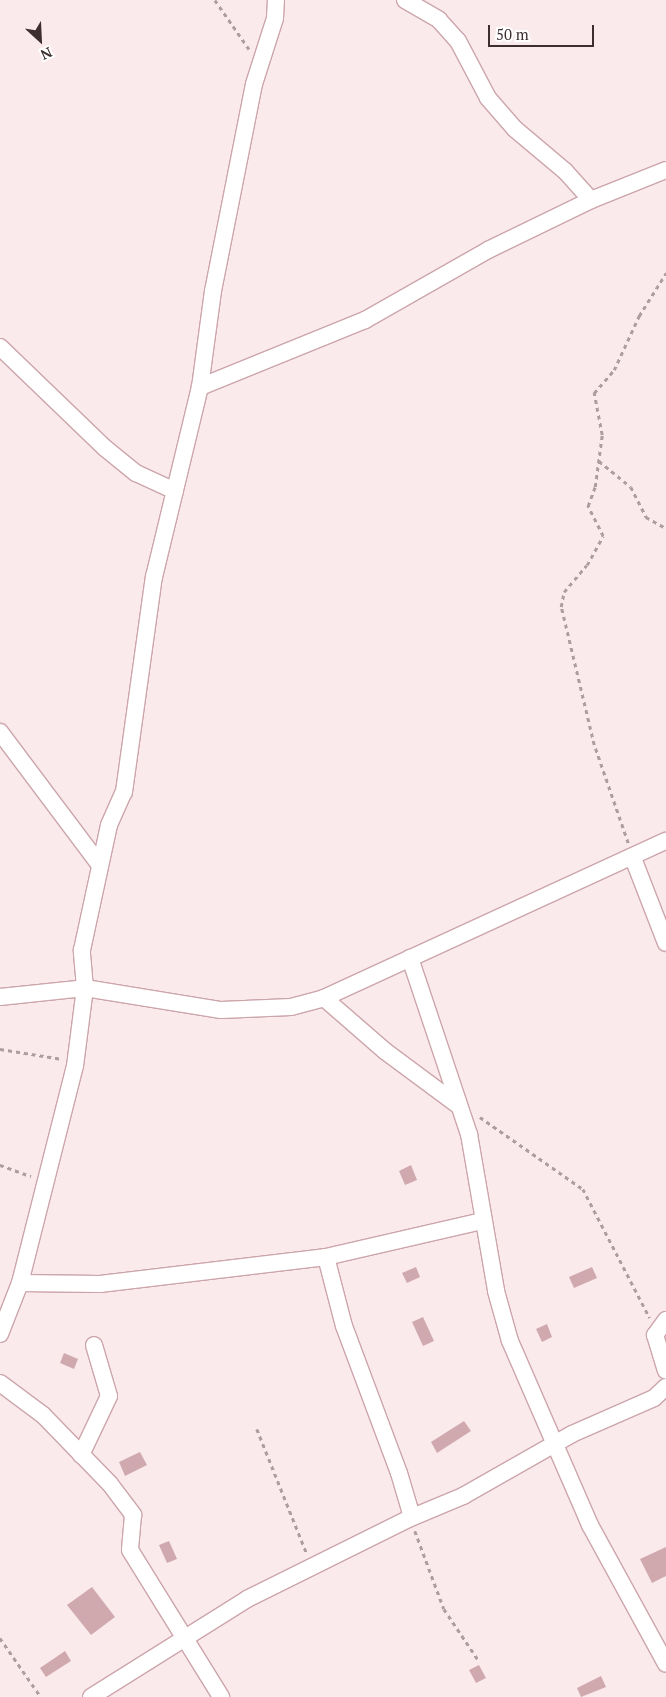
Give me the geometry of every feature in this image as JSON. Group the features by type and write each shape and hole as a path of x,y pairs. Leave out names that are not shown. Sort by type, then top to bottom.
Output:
{"street":[{"path":"0,1334 20,1283 75,1062 85,988 82,950 99,864 124,792 154,577 200,386 213,291 260,64 276,0"},
{"path":"405,0 439,20 458,41 488,98 515,130 564,171 591,200"},
{"path":"200,386 365,320 488,250 591,200 666,170"},
{"path":"0,347 105,448 136,473 175,491"},
{"path":"0,732 99,864"},
{"path":"0,997 85,988 221,1010 291,1007 324,998 633,858 666,841"},
{"path":"633,858 666,943"},
{"path":"410,958 469,1134 482,1221 510,1341 553,1444 606,1556 666,1664"},
{"path":"324,998 385,1051 459,1106"},
{"path":"20,1283 100,1284 326,1257 482,1221"},
{"path":"326,1257 344,1326 399,1473 410,1518"},
{"path":"661,1324 666,1370"},
{"path":"81,1455 109,1396 94,1345"},
{"path":"0,1383 43,1415 81,1455 134,1517 128,1540 130,1550 221,1697"},
{"path":"91,1697 247,1599 410,1518 463,1496 553,1444 654,1398 666,1387"}],"path":[{"path":"215,0 260,64"},
{"path":"633,858 594,745 561,607 564,592 601,545 600,526 588,506 599,461 602,436 594,392 614,370 639,316 666,273"},
{"path":"599,461 631,487 646,517 666,528"},
{"path":"0,1049 75,1062"},
{"path":"459,1106 562,1171 583,1190 661,1324"},
{"path":"0,1165 46,1182"},
{"path":"256,1429 312,1567"},
{"path":"410,1518 424,1546 444,1609 479,1661"},
{"path":"0,1638 41,1697"}],"building":[{"path":"411,1165 417,1180 405,1185 399,1171"},
{"path":"416,1267 420,1277 407,1283 402,1273"},
{"path":"592,1267 597,1278 574,1288 569,1277"},
{"path":"423,1317 434,1341 423,1346 412,1322"},
{"path":"547,1324 552,1337 542,1342 536,1329"},
{"path":"64,1353 78,1359 74,1369 60,1363"},
{"path":"464,1421 471,1431 437,1453 431,1442"},
{"path":"140,1452 147,1465 125,1476 119,1462"},
{"path":"169,1541 177,1559 167,1563 159,1545"},
{"path":"666,1547 666,1576 652,1583 640,1559"},
{"path":"92,1587 115,1617 91,1635 67,1605"},
{"path":"65,1651 71,1661 46,1677 40,1668"},
{"path":"479,1665 486,1678 476,1683 469,1670"},
{"path":"601,1676 606,1687 581,1697 577,1688"}]}
